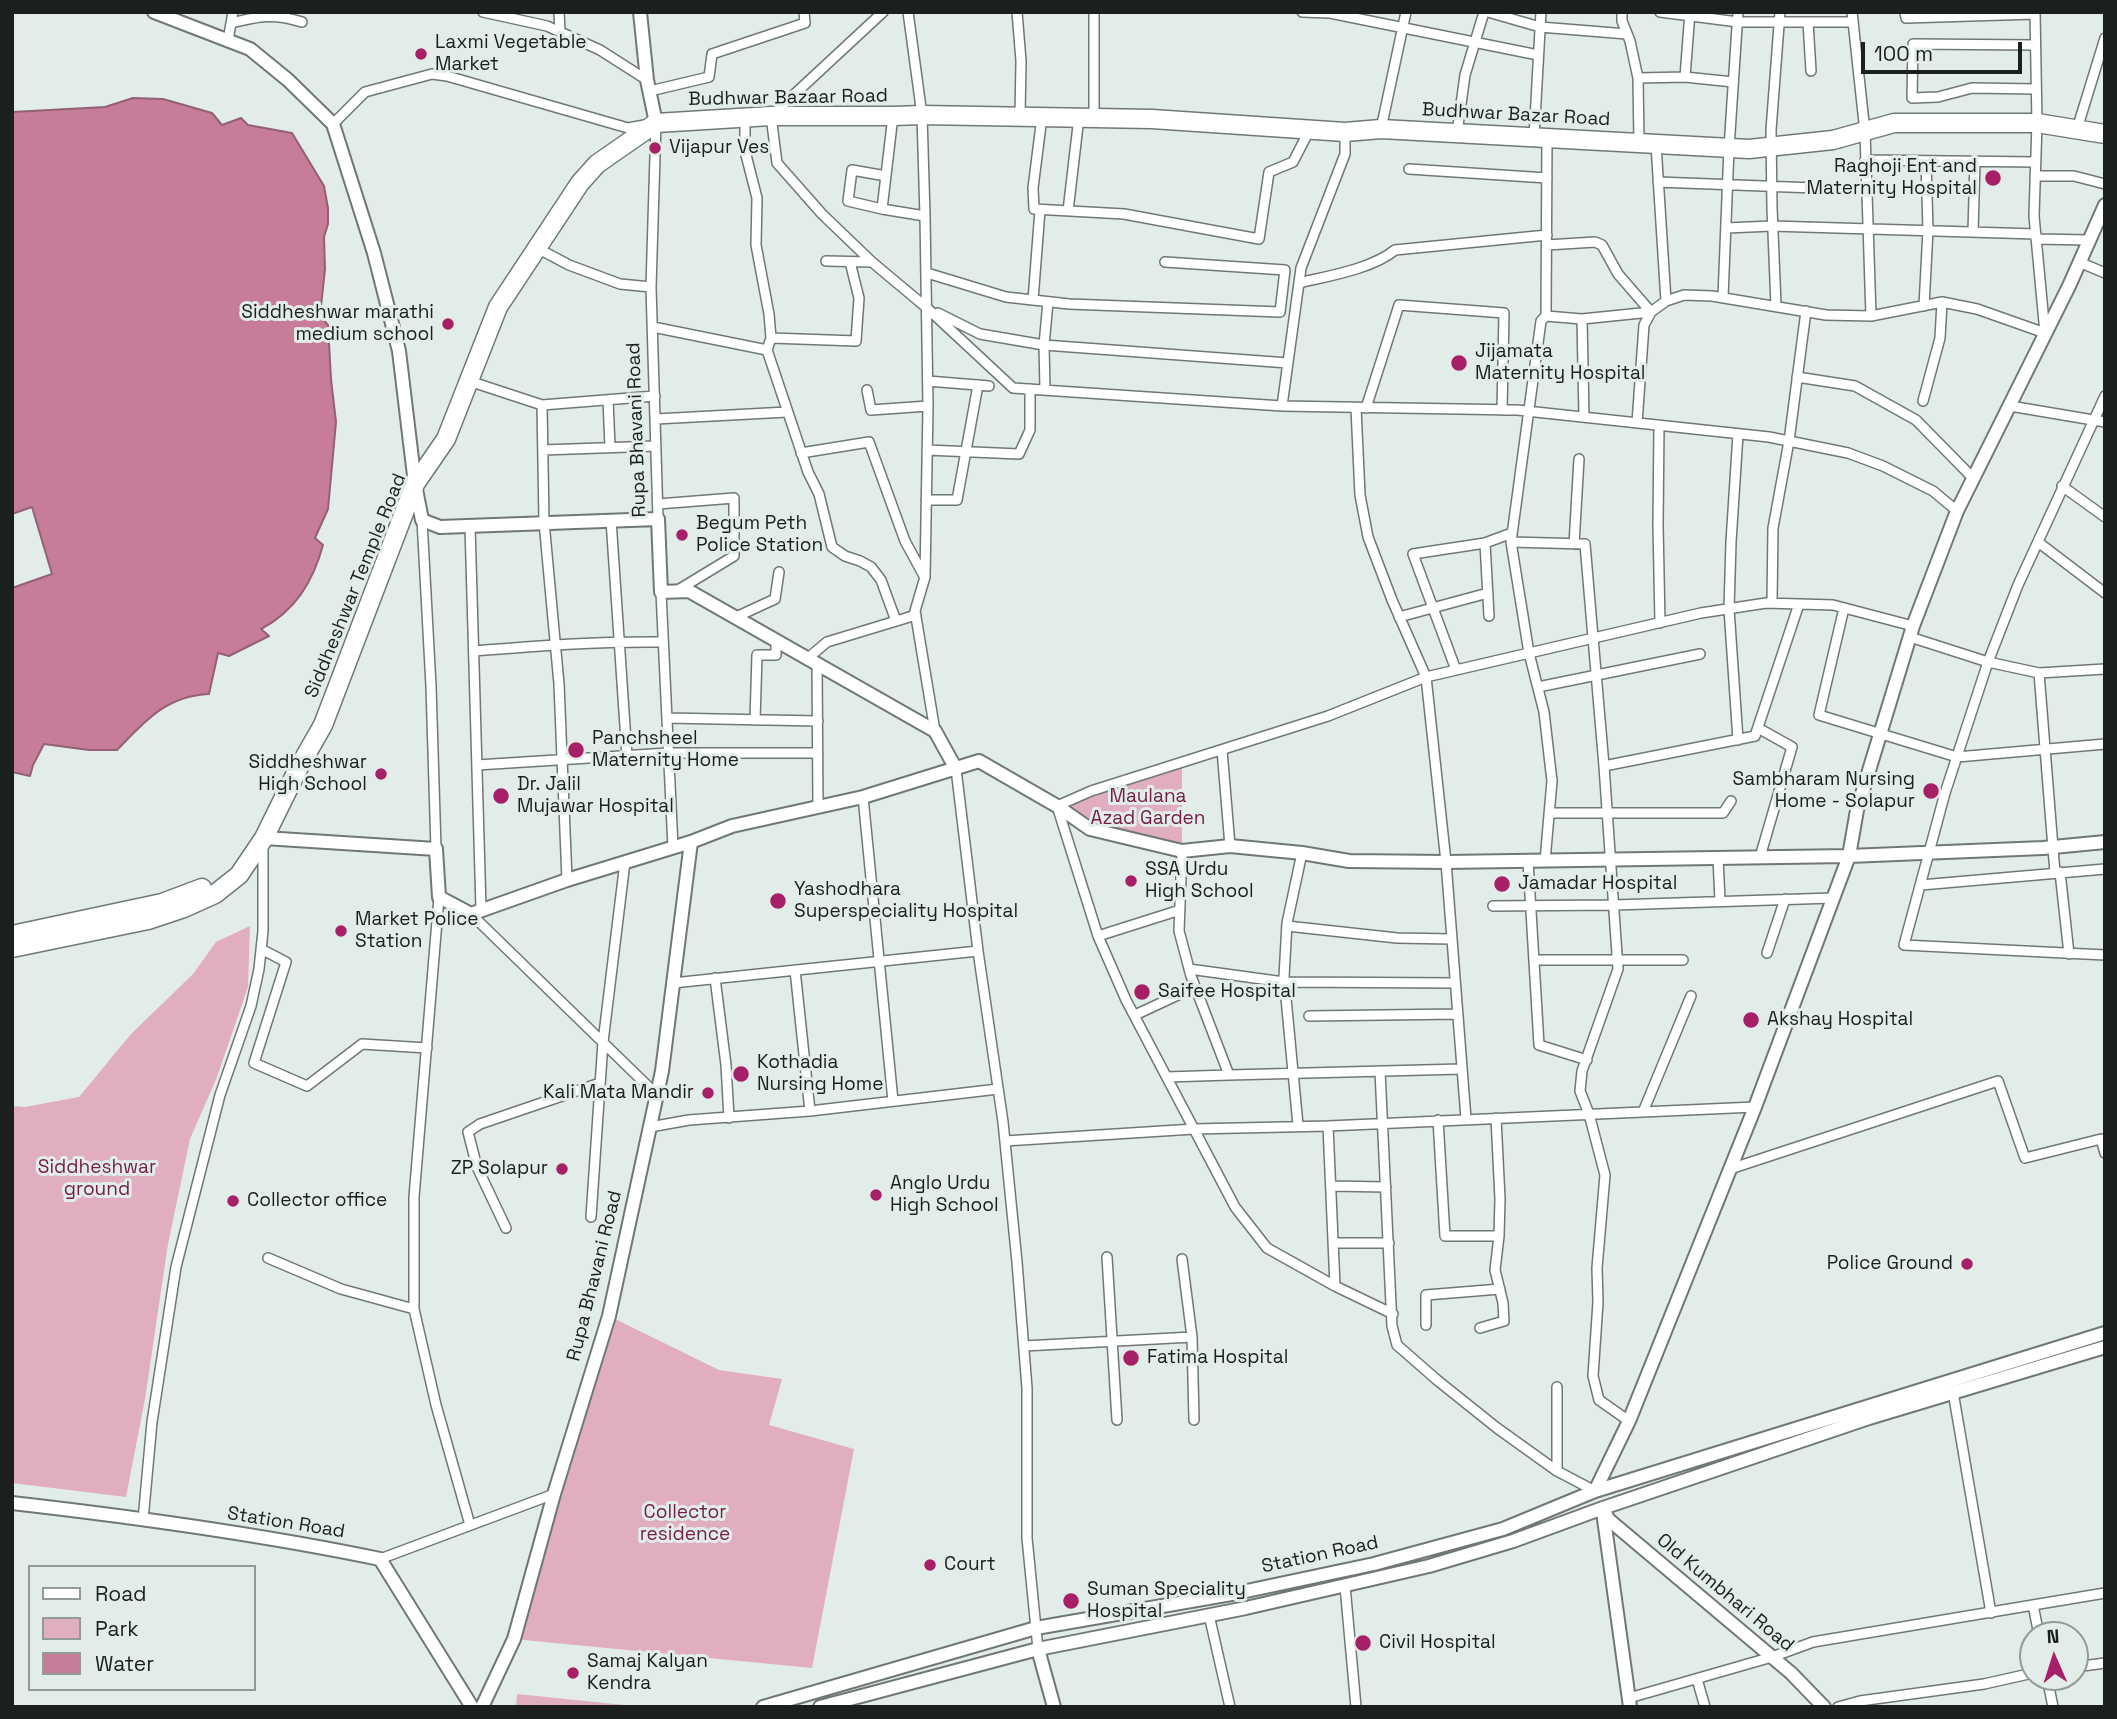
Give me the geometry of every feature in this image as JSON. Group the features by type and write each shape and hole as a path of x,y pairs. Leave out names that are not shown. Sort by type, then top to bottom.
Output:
{"highway":[{"name":"Budhwar Bazaar Road","path":"656,123 771,116 922,115"},
{"name":"Budhwar Bazar Road","path":"922,115 1152,118 1345,132 1381,129 1749,149 1833,140 1894,123 2037,123 2105,134"},
{"name":"Siddheshwar Temple Road","path":"12,948 148,920 184,908 215,894 240,872 264,838 323,725 415,484 446,439 498,307 580,183 597,164 656,123"},
{"path":"12,935 162,903 240,872"}],"street":[{"path":"154,12 250,49 288,80 333,124 374,253 399,351 422,520 439,897 414,1197 414,1309 436,1405 470,1525"},
{"path":"228,40 233,12"},
{"path":"483,12 547,26 600,50 648,86 709,77 712,54 805,23 804,12"},
{"path":"559,12 560,32"},
{"name":"Rupa Bhavani Road","path":"640,12 648,86 656,123 651,287 658,519 667,593 663,642 673,848"},
{"path":"883,12 771,116 777,163 822,215 928,308 1013,388 1282,406 1528,411 1738,434 1849,453 1883,466 1933,491 1957,511"},
{"path":"908,12 922,115 928,308 925,577 916,615 936,731 957,769 978,951 1005,1141 1027,1388 1027,1538 1038,1649 1054,1707"},
{"path":"1017,12 1021,61 1020,116"},
{"path":"1068,211 1087,117 1094,12"},
{"path":"1302,12 1330,13 1538,55"},
{"path":"1381,129 1406,12"},
{"path":"1457,133 1465,75 1486,12 1540,27 1627,34"},
{"path":"1541,12 1538,55 1540,138 1547,178 1546,316 1541,321 1511,538 1529,653 1544,712 1552,781 1545,861"},
{"path":"1622,12 1622,21 1638,78 1647,144 1658,183 1666,302"},
{"path":"1660,12 1780,17 1808,22 1853,17 1865,132 1871,316"},
{"path":"1905,12 1906,18 2035,13 2037,123 2034,215 2045,333"},
{"path":"1685,76 1690,14"},
{"path":"231,23 265,15 302,22"},
{"path":"1723,297 1738,17"},
{"path":"1776,305 1771,130 1780,17"},
{"path":"1808,22 1811,71"},
{"path":"2077,129 2105,38"},
{"path":"2035,46 1913,44 1912,98 1938,97 1972,88 2036,89"},
{"path":"333,124 365,92 432,74 628,128 656,123"},
{"path":"1638,78 1685,76 1733,82"},
{"path":"882,209 893,116"},
{"path":"745,117 745,151 757,198 757,246 769,314 771,338 766,350 818,494 832,547 845,556 872,566 881,580 897,621"},
{"path":"1042,117 1033,188 1034,209 1124,214 1259,239 1269,172 1293,162 1310,129"},
{"path":"1282,406 1301,268 1345,154 1345,132"},
{"path":"1865,160 2035,162"},
{"path":"1924,306 1928,230 1926,161"},
{"path":"1973,232 1975,161"},
{"path":"1409,169 1547,178"},
{"path":"886,176 852,170 848,201 925,216"},
{"path":"2035,176 2074,176 2105,184"},
{"path":"1658,183 1867,190"},
{"path":"1380,1071 1392,1326 1397,1345 1497,1427 1557,1471 1595,1491 1629,1421 1755,1107 1849,856 1857,810 1880,733 1912,631 1957,511 2105,205"},
{"path":"1033,300 1040,210"},
{"path":"1726,228 1772,226 1928,230 2088,240"},
{"path":"1299,283 1347,271 1386,257 1395,250 1547,240 1595,242 1602,246 1618,274 1651,312"},
{"path":"537,248 569,265 620,284 651,287"},
{"path":"826,261 873,262"},
{"path":"771,338 856,341 859,298 850,262"},
{"path":"927,273 1006,297 1048,302 1280,312 1285,270 1165,262"},
{"path":"2079,262 2105,273"},
{"path":"1546,316 1582,319 1651,312 1684,295 1723,297 1826,315 1871,316 1942,302 1978,309 2045,333"},
{"path":"1045,390 1044,345 1048,302"},
{"path":"1923,401 1940,338 1942,302"},
{"path":"1466,1119 1446,862 1426,677 1368,537 1360,495 1361,408 1399,304 1504,313 1502,410"},
{"path":"928,308 980,334 1044,345 1288,363"},
{"path":"1772,603 1773,528 1789,441 1806,311"},
{"path":"1637,423 1644,325 1651,312"},
{"path":"1582,319 1584,417"},
{"path":"653,327 766,350"},
{"path":"1797,377 1855,386 1916,420 1973,478"},
{"path":"469,381 542,405 655,396"},
{"path":"928,381 989,386"},
{"path":"926,500 957,499 978,384"},
{"path":"927,450 1019,454 1030,430 1030,389"},
{"path":"867,390 871,410 928,406"},
{"path":"2105,396 2100,422 2063,486 1988,663 1957,757 1904,945 2105,955"},
{"path":"608,400 610,447"},
{"path":"542,405 544,522 556,644 568,880"},
{"path":"2010,405 2100,422"},
{"path":"656,419 787,412"},
{"path":"1659,425 1660,623"},
{"path":"1738,434 1729,609 1738,740"},
{"path":"801,453 869,442 905,541 925,577"},
{"path":"543,450 656,446"},
{"path":"1574,544 1579,459"},
{"path":"2063,486 2105,517"},
{"path":"658,503 734,498 734,556 667,593"},
{"path":"422,520 440,527 658,519"},
{"path":"611,520 628,756"},
{"path":"470,526 477,765 476,912"},
{"path":"1456,670 1413,554 1511,538 1585,544 1618,969 1582,1070 1580,1091 1605,1175 1597,1268 1598,1302 1593,1376 1599,1400 1629,1421"},
{"path":"2038,541 2105,593"},
{"path":"1485,543 1489,616"},
{"path":"736,617 775,599 779,572"},
{"path":"667,593 690,591 936,731"},
{"path":"1399,617 1488,593"},
{"path":"1057,806 1091,791 1328,716 1426,677 1701,613 1772,603 1833,605 1844,608 1912,631 1988,663 2039,673 2105,669"},
{"path":"1604,765 1755,736 1799,604"},
{"path":"1844,608 1819,715 1957,757 2105,744"},
{"path":"818,807 818,721 812,660 827,642 916,615"},
{"path":"755,720 757,655 776,655 776,640"},
{"path":"474,651 556,644 663,642"},
{"path":"1538,687 1700,654"},
{"path":"2039,673 2053,847 2069,954"},
{"path":"667,718 818,721"},
{"path":"1758,728 1792,747 1760,858"},
{"path":"1223,751 1230,846"},
{"path":"477,765 668,753 818,753"},
{"path":"476,912 691,842 732,825 863,797 979,761 1057,806 1090,829 1182,851 1230,846 1349,861 1446,862 1849,856 2053,847 2105,842"},
{"path":"863,797 894,1101"},
{"path":"1549,813 1723,813 1731,801"},
{"path":"1057,806 1098,936 1135,1015 1235,1207 1266,1248 1392,1314"},
{"path":"144,1520 152,1422 176,1267 220,1095 251,1006 259,969 264,838 436,849"},
{"name":"Rupa Bhavani Road","path":"482,1707 514,1639 554,1494 609,1316 662,1071 691,842"},
{"path":"1182,851 1179,931 1195,987 1229,1075"},
{"path":"1298,1125 1284,982 1287,926 1302,853"},
{"path":"1718,858 1720,901"},
{"path":"1528,861 1539,1045 1587,1060"},
{"path":"591,1217 603,1042 625,862"},
{"path":"1921,885 2105,869"},
{"path":"439,897 476,912 657,1095"},
{"path":"1493,906 1833,898"},
{"path":"1767,953 1785,899"},
{"path":"1098,936 1180,910"},
{"path":"1287,926 1397,938 1452,939"},
{"path":"261,949 286,962 254,1063 307,1086 362,1044 426,1048"},
{"path":"673,982 978,951"},
{"path":"1534,960 1683,960"},
{"path":"1189,969 1284,982 1455,983"},
{"path":"795,970 810,1111"},
{"path":"715,978 726,1065 729,1118"},
{"path":"1135,1015 1195,987"},
{"path":"1643,1112 1691,996"},
{"path":"1309,1016 1458,1014"},
{"path":"1167,1077 1462,1069"},
{"path":"1730,1169 1998,1082 2025,1158 2103,1139 2105,1153"},
{"path":"506,1228 477,1167 468,1132 480,1124 600,1083"},
{"path":"650,1127 689,1120 810,1111 998,1089"},
{"path":"1005,1141 1194,1129 1328,1126 1755,1107"},
{"path":"1480,1328 1504,1321 1503,1303 1495,1270 1500,1199 1496,1118"},
{"path":"1438,1120 1445,1236 1499,1236"},
{"path":"1328,1126 1335,1286"},
{"path":"1331,1186 1386,1187"},
{"path":"1333,1243 1389,1243"},
{"path":"1107,1257 1117,1420"},
{"path":"268,1258 341,1289 414,1309"},
{"path":"1182,1259 1192,1337 1194,1420"},
{"path":"1426,1325 1426,1295 1500,1289"},
{"name":"Station Road","path":"763,1707 1036,1628 1224,1595 1374,1564 1503,1530 1595,1491 2105,1333"},
{"path":"1024,1346 1192,1337"},
{"path":"820,1707 1038,1649 1209,1615 1429,1566 1513,1541 1869,1418 2105,1347"},
{"path":"1557,1387 1557,1471"},
{"path":"1953,1392 1991,1613"},
{"path":"472,1707 380,1559 554,1494"},
{"name":"Station Road","path":"12,1503 144,1520 327,1548 380,1559"},
{"path":"1603,1508 1630,1702 1813,1642 2105,1593"},
{"name":"Old Kumbhari Road","path":"1603,1508 1608,1519 1772,1657 1824,1707"},
{"path":"1345,1586 1356,1707"},
{"path":"2033,1605 2036,1621"},
{"path":"1209,1615 1230,1707"},
{"path":"1838,1707 1860,1701 2019,1677"},
{"path":"1697,1679 1705,1707"}],"green space":[{"name":"Maulana Azad Garden","path":"1182,763 1182,851 1090,829 1057,806"},
{"name":"Siddheshwar ground","path":"250,926 248,987 217,1077 190,1139 168,1244 145,1399 126,1497 12,1483 12,1106 25,1107 79,1097 131,1034 193,974 216,942"},
{"name":"Collector residence","path":"609,1316 719,1370 782,1379 769,1425 854,1449 812,1668 514,1639"},
{"path":"517,1694 644,1707 516,1707"}],"water":[{"path":"133,98 163,99 212,113 222,125 241,118 248,125 292,133 324,186 328,224 324,237 325,269 320,316 328,325 336,422 328,509 315,538 323,545 314,571 301,594 284,613 261,629 269,636 229,656 218,653 209,694 168,705 147,720 117,750 89,750 44,744 30,776 12,772 12,588 52,574 32,507 12,514 12,112 105,107"}],"place":[{"name":"Laxmi Vegetable Market","path":"421,54"},
{"name":"Vijapur Ves","path":"655,148"},
{"name":"Raghoji Ent and Maternity Hospital","path":"1993,178"},
{"name":"Siddheshwar marathi medium school","path":"448,324"},
{"name":"Jijamata Maternity Hospital","path":"1459,363"},
{"name":"Begum Peth Police Station","path":"682,535"},
{"name":"Panchsheel Maternity Home","path":"576,750"},
{"name":"Siddheshwar High School","path":"381,774"},
{"name":"Sambharam Nursing Home - Solapur","path":"1931,791"},
{"name":"Dr. Jalil Mujawar Hospital","path":"501,796"},
{"name":"SSA Urdu High School","path":"1131,881"},
{"name":"Jamadar Hospital","path":"1502,884"},
{"name":"Yashodhara Superspeciality Hospital","path":"778,901"},
{"name":"Market Police Station","path":"341,931"},
{"name":"Saifee Hospital","path":"1142,992"},
{"name":"Akshay Hospital","path":"1751,1020"},
{"name":"Kothadia Nursing Home","path":"741,1074"},
{"name":"Kali Mata Mandir","path":"708,1093"},
{"name":"ZP Solapur","path":"562,1169"},
{"name":"Anglo Urdu High School","path":"876,1195"},
{"name":"Collector office","path":"233,1201"},
{"name":"Police Ground","path":"1967,1264"},
{"name":"Fatima Hospital","path":"1131,1358"},
{"name":"Court","path":"930,1565"},
{"name":"Suman Speciality Hospital","path":"1071,1601"},
{"name":"Civil Hospital","path":"1363,1643"},
{"name":"Samaj Kalyan Kendra","path":"573,1673"}]}
